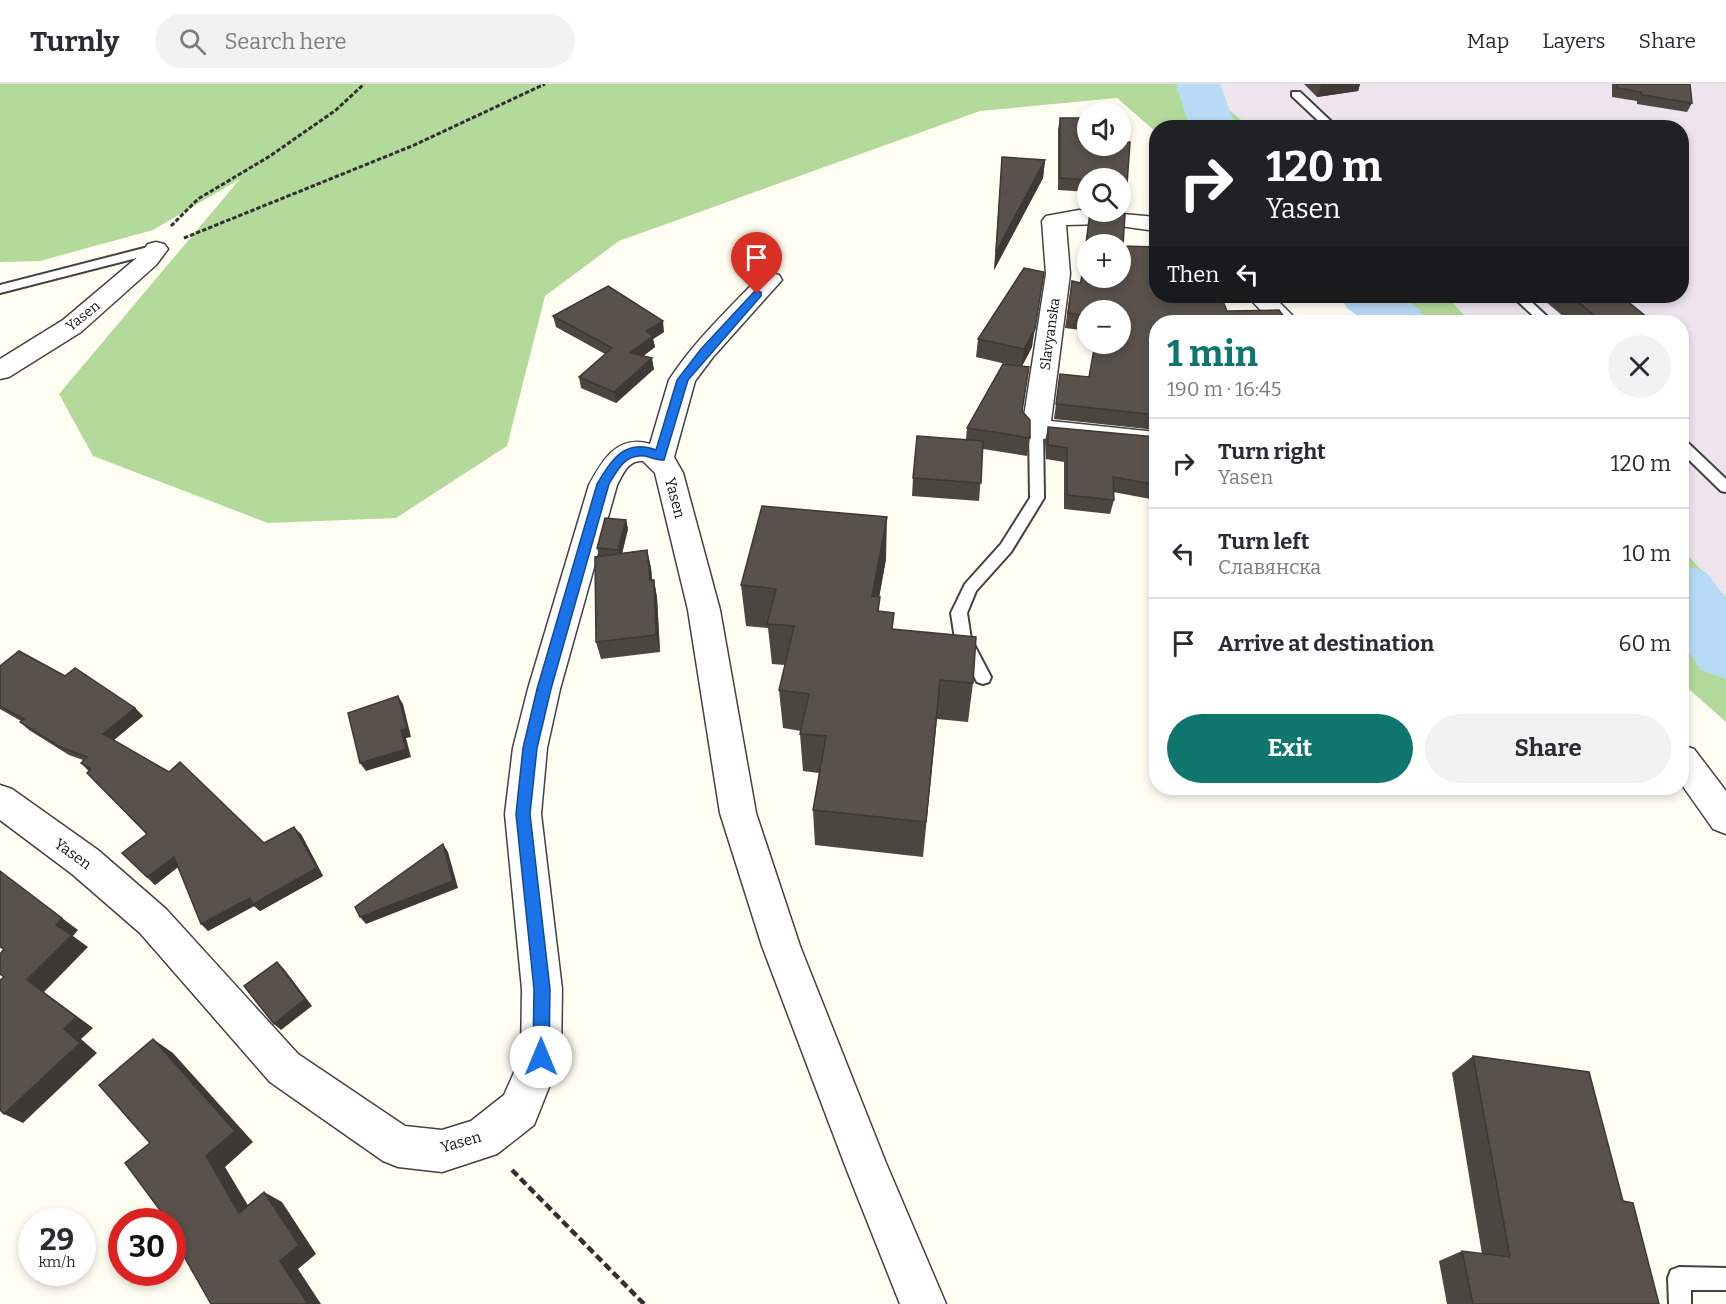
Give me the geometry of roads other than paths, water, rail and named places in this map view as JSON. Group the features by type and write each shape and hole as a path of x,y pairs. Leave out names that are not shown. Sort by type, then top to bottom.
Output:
{"street":[{"name":"Slavyanska","path":"1036,429 1058,274 1054,221 1071,216 1089,216 1149,223"},
{"name":"Yasen","path":"0,371 72,326 148,260 156,249"},
{"path":"660,457 682,380 705,351 770,280"},
{"path":"1266,303 1279,315"},
{"path":"1036,429 1149,440"},
{"name":"Yasen","path":"0,800 85,862 153,921 284,1068 292,1074 398,1146 442,1150 482,1138 519,1110 541,1057 542,989 523,814 530,748 544,689 603,484 616,462 630,453 649,452 660,457 669,473 704,610 738,813 781,946 867,1168 923,1304"},
{"path":"1689,768 1726,818"}],"lane":[{"path":"1296,94 1325,120"},
{"path":"0,289 156,249"},
{"path":"1526,303 1539,315"},
{"path":"983,677 963,639 959,613 970,588 1006,548 1037,498 1036,429"},
{"path":"1689,452 1726,487"},
{"path":"1680,1304 1679,1278 1726,1279"}],"waterway":[{"path":"1198,84 1210,120"},
{"path":"1375,303 1392,315"},
{"path":"1689,600 1726,651"}]}
